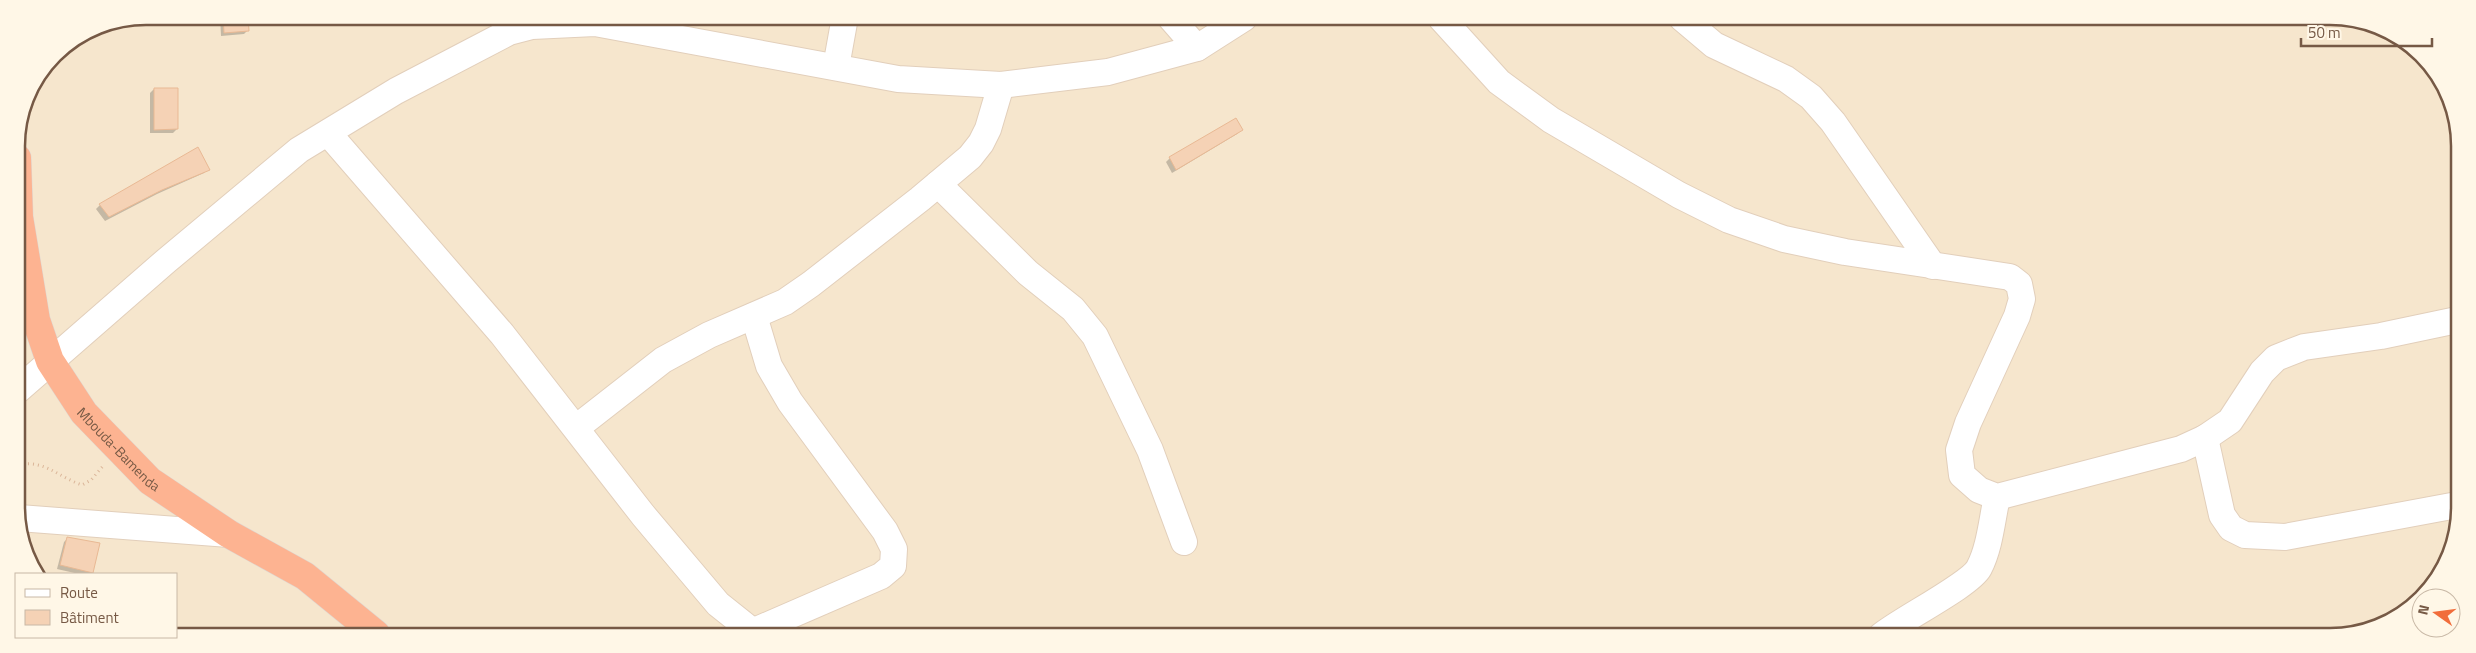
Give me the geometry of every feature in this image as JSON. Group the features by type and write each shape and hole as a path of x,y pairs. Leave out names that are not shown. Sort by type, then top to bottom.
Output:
{"highway":[{"name":"Mbouda-Bamenda","path":"25,253 36,320 50,361 84,413 118,451 150,481 229,534 304,576 369,628"}],"street":[{"path":"25,384 299,150 505,25"},
{"path":"520,25 553,25"},
{"path":"606,25 898,79 1001,85 1108,72 1196,48 1233,25"},
{"path":"836,67 843,25"},
{"path":"1177,25 1196,48"},
{"path":"1447,25 1499,82 1552,120 1679,195 1729,220 1784,239 1844,252 2010,277 2019,284 2022,299 2017,316 1968,423 1959,450 1962,474 1979,490 1997,497 2182,449 2205,438 2230,421 2262,372 2276,358 2304,347 2381,336 2451,321"},
{"path":"1690,25 1714,45 1786,79 1812,97 1833,122 1933,266"},
{"path":"576,428 663,360 709,335 785,302 811,284 938,184 970,157 981,143 988,129 1001,85"},
{"path":"328,133 502,334 643,516 718,604 748,628"},
{"path":"938,184 1028,273 1073,309 1095,336 1150,450 1184,542"},
{"path":"754,316 769,366 790,402 885,531 894,549 893,566 881,576 765,628"},
{"path":"2205,438 2222,515 2231,528 2246,535 2285,537 2451,506"},
{"path":"1893,628 1979,570 1986,550 1997,497"},
{"path":"25,518 229,534"}],"path":[{"path":"25,463 30,462 44,465 57,475 82,485 91,480 118,451"}],"shaded area":[{"path":"146,25 2330,25 2354,27 2384,37 2416,60 2439,92 2449,122 2451,138 2451,515 2449,531 2445,546 2435,568 2420,588 2411,588 2410,598 2377,619 2354,626 2338,628 178,628 178,573 44,573 34,554 27,531 25,515 25,138 27,122 37,92 55,66 79,45 107,31 122,27"}],"building":[{"path":"224,25 249,25 249,31 224,33"},
{"path":"154,88 178,88 178,129 154,130"},
{"path":"1236,118 1243,130 1176,170 1169,157"},
{"path":"198,147 210,170 162,190 109,217 99,204"},
{"path":"67,537 100,543 93,573 60,565"}]}
